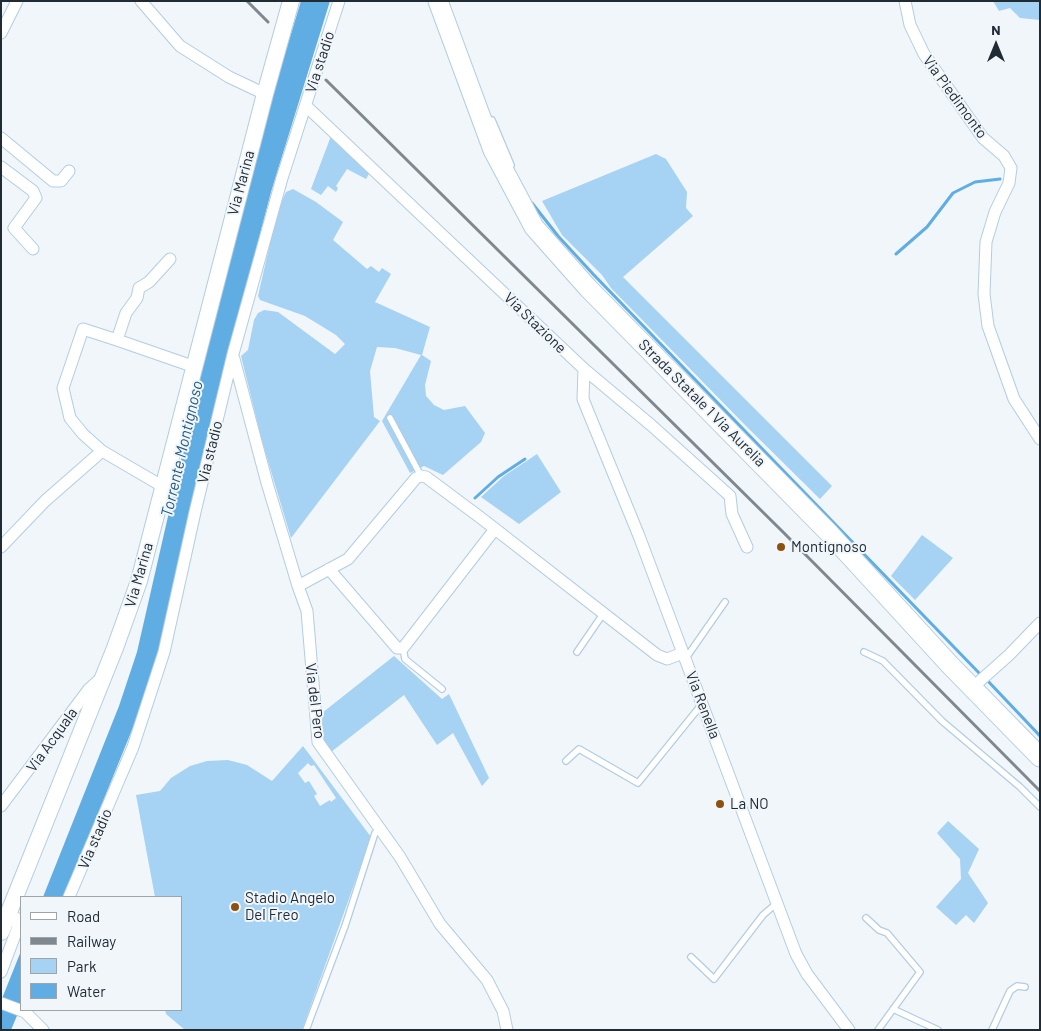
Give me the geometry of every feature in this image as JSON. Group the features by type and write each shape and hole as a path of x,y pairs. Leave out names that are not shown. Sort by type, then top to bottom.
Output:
{"main road":[{"name":"Via Marina","path":"1,932 139,581 162,486 291,1"},
{"name":"Strada Statale 1 Via Aurelia","path":"438,1 493,150 534,227 588,288 975,684 1040,757"}],"street":[{"path":"1,33 17,1"},
{"path":"141,1 180,46 229,77 265,94"},
{"name":"Via stadio","path":"69,896 133,747 153,689 164,652 195,512 234,354 277,196 339,1"},
{"name":"Via Piedimonto","path":"905,1 910,25 924,54 983,138 1004,156 1011,168 1009,183 995,212 986,242 984,294 988,326 1014,399 1040,439"},
{"name":"Via Stazione","path":"306,106 584,370 651,424 730,496 732,514 747,547"},
{"path":"1,138 54,181 61,181 69,171"},
{"path":"1,167 33,190 36,198 14,228 33,249"},
{"path":"117,340 126,313 137,298 140,288 149,282 170,259"},
{"path":"162,486 102,451 83,434 70,418 63,388 83,329 195,367"},
{"name":"Via del Pero","path":"234,354 262,464 307,611 318,742 400,857 440,924 487,980 503,1011 507,1030"},
{"name":"Via Renella","path":"584,370 583,399 684,656 796,954 807,974 849,1030"},
{"path":"1,547 45,501 102,451"},
{"path":"298,586 348,559 416,478 420,476 426,477 662,658 684,656"},
{"path":"328,569 397,648 403,648 495,529"},
{"path":"975,684 1009,655 1040,623"},
{"name":"Via Acquala","path":"1,806 89,689 104,674"},
{"path":"1,972 18,927 16,918 8,915"},
{"path":"1,1003 20,1010"},
{"path":"23,1011 44,1030"}],"lane":[{"path":"490,117 513,169"},
{"path":"390,418 420,476"},
{"path":"684,656 725,602"},
{"path":"577,652 604,614"},
{"path":"403,648 405,659 442,689"},
{"path":"864,652 883,661 942,721 1020,787 1040,807"},
{"path":"566,761 579,749 638,783 702,704"},
{"path":"306,1030 345,926 375,833 380,828"},
{"path":"691,957 714,979 764,915 777,903"},
{"path":"866,918 879,930 887,933 920,972 878,1030"},
{"path":"992,1030 1010,992 1016,986 1025,987"},
{"path":"893,1009 938,1030"}],"green space":[{"path":"993,1 1040,1 1040,20 1020,18 1010,8 999,11"},
{"path":"331,136 370,172 366,179 347,169 336,186 338,188 336,192 328,186 321,195 311,189"},
{"path":"656,154 666,159 687,192 686,208 693,216 623,277 832,486 820,499 611,288 602,275 562,235 542,201"},
{"path":"293,189 316,202 343,222 333,240 367,269 371,266 379,272 382,268 391,274 375,302 430,327 422,355 431,361 425,385 426,396 434,405 444,410 465,406 485,433 481,442 443,475 424,466 410,473 382,421 421,355 395,348 377,347 370,371 374,417 380,421 291,538 262,441 241,356 248,350 254,320 258,313 264,310 278,312 335,354 345,344 336,335 305,316 260,300 258,296 278,209 286,192"},
{"path":"537,454 561,492 519,524 481,497 504,476"},
{"path":"922,535 953,558 915,600 891,576"},
{"path":"394,656 442,699 449,694 489,778 482,786 453,733 437,745 404,695 331,752 324,741 322,713"},
{"path":"303,746 371,837 302,1030 185,1030 166,1014 165,1011 182,1011 182,896 155,896 136,795 160,791 171,778 190,766 207,761 228,760 247,765 272,781","holes":["308,763 311,766 314,765 336,798 320,806 314,796 317,794 309,781 305,783 298,773"]},
{"path":"948,821 979,849 968,873 988,903 974,923 966,915 956,925 936,907 961,879 960,859 937,833"}],"water":[{"path":"301,1 330,1 271,192 235,330 147,693 64,896 43,896 119,706 137,652 198,385 273,93"},
{"path":"20,954 20,1008 11,1030 1,1030 1,1001"}],"waterway":[{"path":"896,254 927,227 953,193 975,182 1000,179"},
{"path":"532,203 558,236 593,274 981,675"},
{"path":"475,498 498,477 525,459"},
{"path":"986,679 1040,736"}],"railway":[{"path":"247,1 268,22"},
{"path":"326,80 783,532 1040,791"}],"place":[{"name":"Montignoso","path":"781,547"},
{"name":"La NO","path":"720,804"},
{"name":"Stadio Angelo Del Freo","path":"235,907"}],"water label":[{"name":"Torrente Montignoso","path":"182,449"}]}
